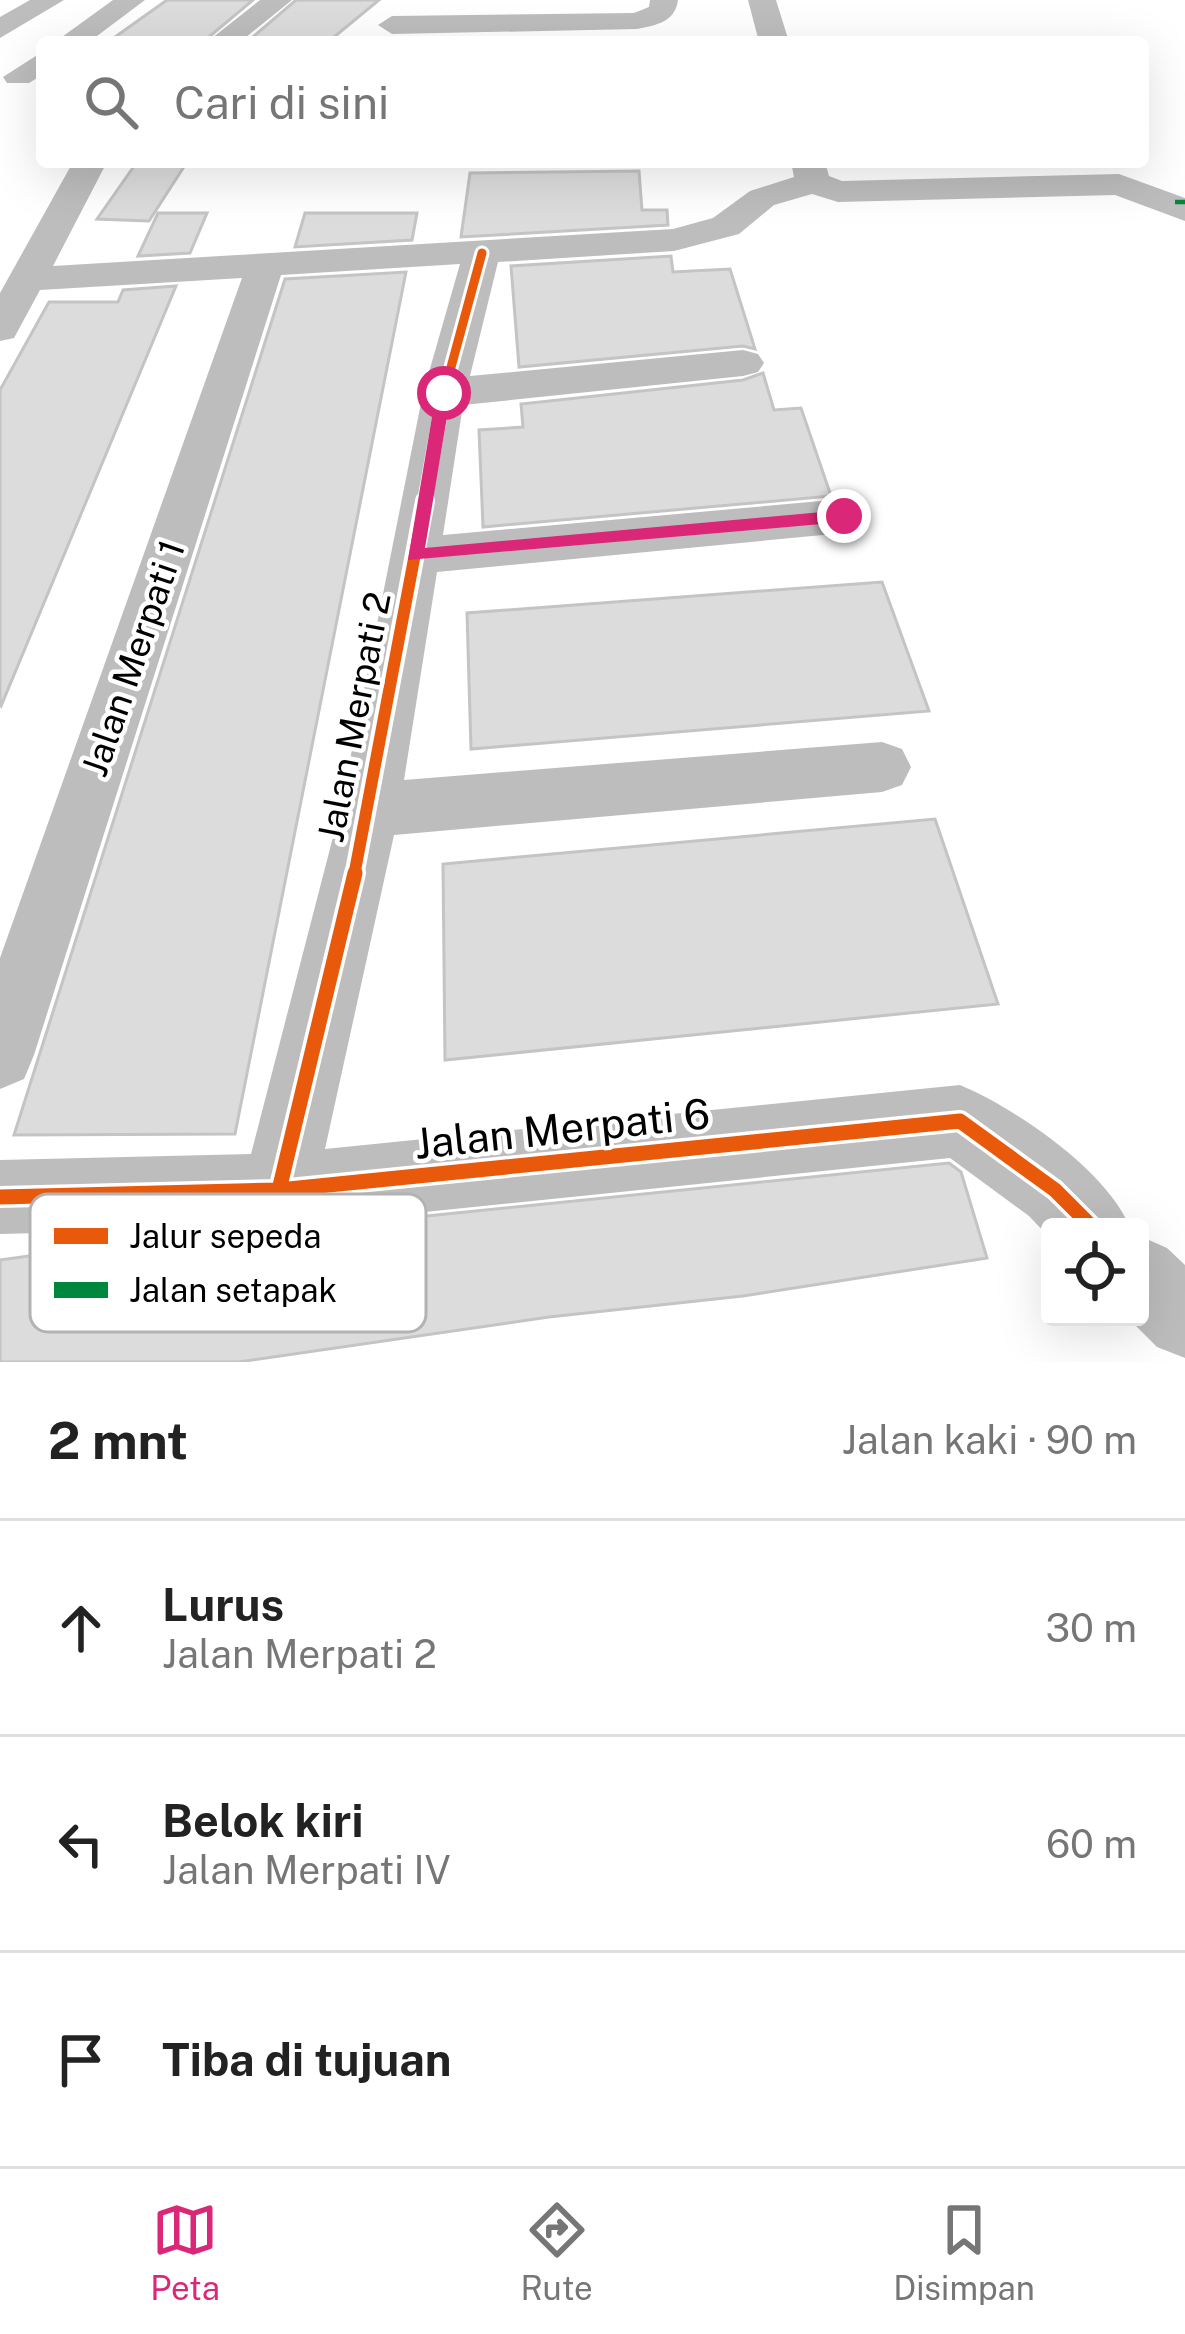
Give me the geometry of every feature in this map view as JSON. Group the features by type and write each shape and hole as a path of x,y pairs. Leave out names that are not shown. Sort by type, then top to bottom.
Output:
{"street":[{"path":"0,29 50,0"},
{"path":"79,36 131,0"},
{"path":"230,36 278,0"},
{"path":"392,25 637,22 662,12 664,0"},
{"path":"762,0 772,36"},
{"path":"2,322 30,279 87,168"},
{"path":"30,279 674,240 726,226 810,172 827,190 851,193 1119,184 1182,205"},
{"name":"Jalan Merpati 2","path":"278,1190 370,810 444,393 482,253"},
{"name":"Jalan Merpati 1","path":"0,1054 266,262"},
{"path":"444,393 743,363"},
{"path":"415,556 844,516"},
{"path":"370,810 882,767"},
{"name":"Jalan Merpati 6","path":"139,1194 278,1190 960,1121 1055,1190 1083,1218"},
{"name":"Jalan Merpati 6","path":"0,1198 30,1197"},
{"path":"1149,1283 1185,1319"}],"building":[{"path":"167,0 253,0 210,36 116,36"},
{"path":"296,0 379,0 335,36 254,36"},
{"path":"133,168 183,168 149,221 97,219"},
{"path":"639,171 642,210 667,210 668,225 461,237 470,173"},
{"path":"158,213 207,213 190,253 138,256"},
{"path":"305,213 417,213 412,240 295,247"},
{"path":"671,256 673,272 730,269 755,349 743,346 519,367 511,266"},
{"path":"406,272 235,1134 14,1135 285,279"},
{"path":"176,286 1,706 0,390 49,302 118,302 123,290"},
{"path":"763,373 774,410 801,408 831,496 483,527 479,430 523,427 521,404 743,380"},
{"path":"882,582 929,711 471,749 467,613"},
{"path":"935,819 998,1004 445,1060 443,864"},
{"path":"949,1163 961,1172 987,1258 743,1296 549,1317 238,1362 0,1362 0,1260 30,1256 30,1332 426,1332 426,1216"}],"marked path":[{"path":"1175,202 1185,202"}],"cycle path":[{"path":"279,1190 370,810 444,393 482,253"},
{"path":"120,1194 279,1190 960,1121 1055,1190 1083,1218"},
{"path":"0,1197 30,1196"}],"route":[{"path":"444,393 415,556 844,516"}]}
